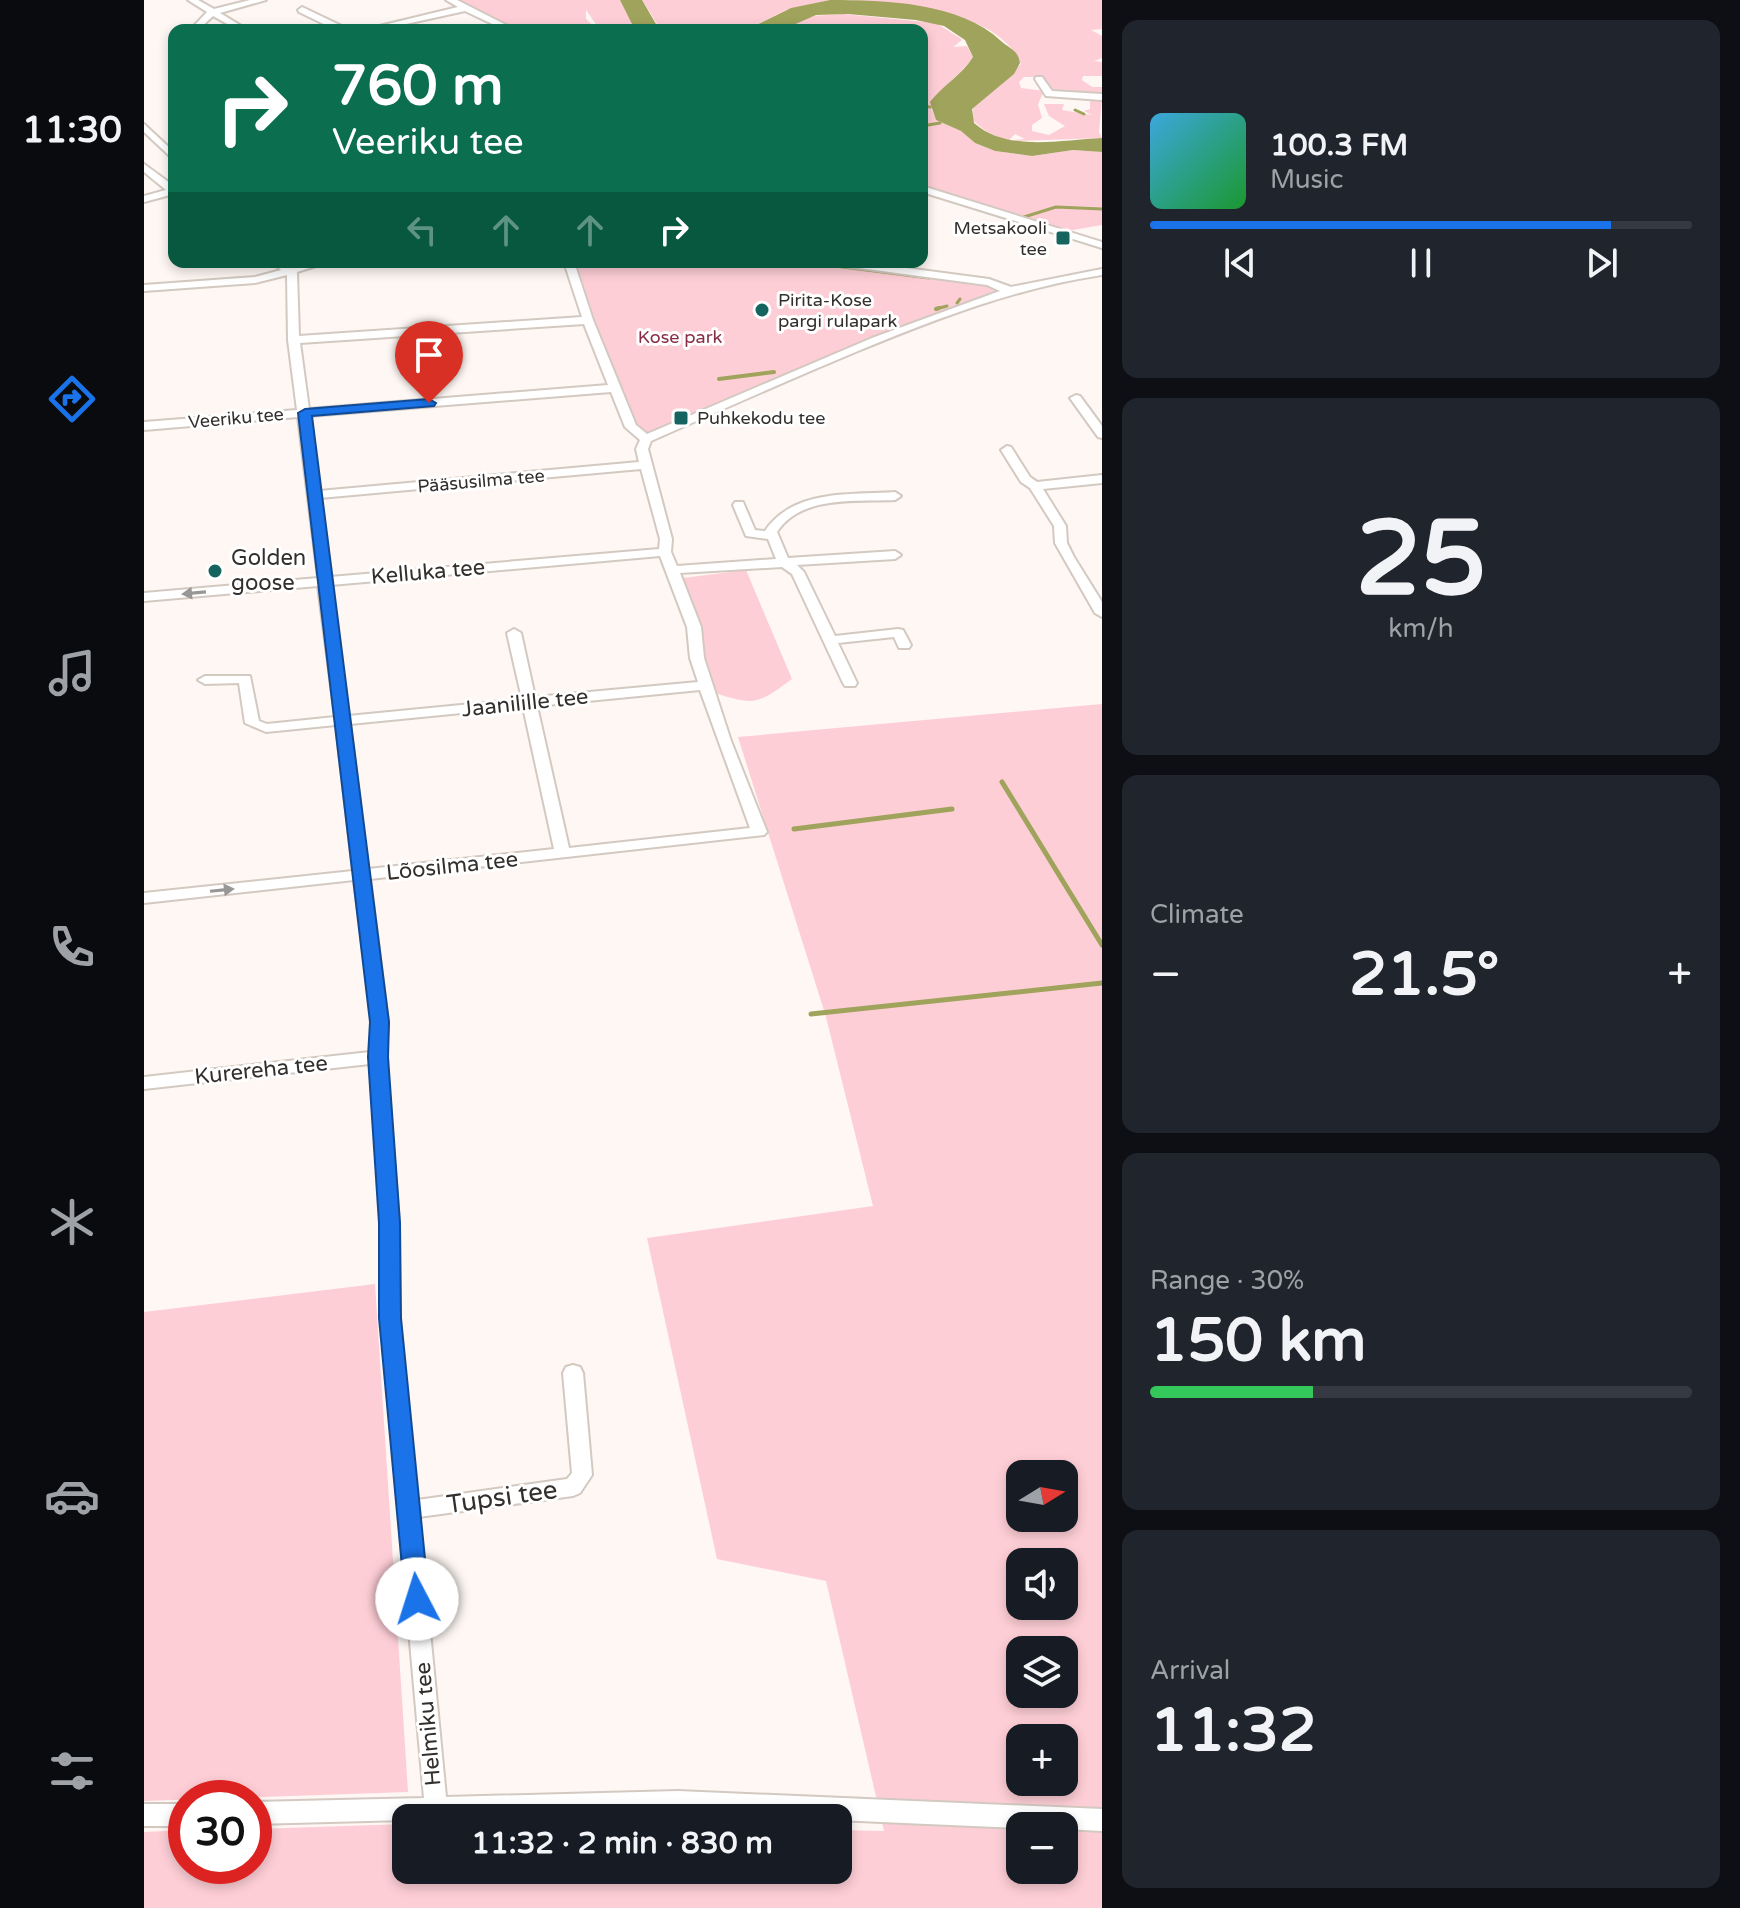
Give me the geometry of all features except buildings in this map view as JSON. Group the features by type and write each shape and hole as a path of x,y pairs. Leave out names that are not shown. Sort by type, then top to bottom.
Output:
{"street":[{"path":"192,0 233,24"},
{"path":"197,24 202,16 211,12 262,0"},
{"path":"450,0 500,24"},
{"path":"394,24 466,8"},
{"path":"302,10 331,24"},
{"path":"1039,79 1049,94 1102,97"},
{"path":"144,127 168,151"},
{"path":"144,166 168,164"},
{"path":"144,166 168,186"},
{"path":"928,191 1102,245"},
{"path":"144,199 168,193"},
{"path":"285,268 292,273"},
{"path":"144,288 255,280 307,268"},
{"path":"571,268 588,320 633,430 646,439"},
{"path":"883,268 989,282 1008,290"},
{"name":"Helmiku tee","path":"292,273 294,340 327,580 380,1022 378,1057 390,1223 390,1318 436,1804"},
{"path":"706,685 697,658 694,627 665,552 666,539 641,446 646,439 762,386 1008,290 1102,275"},
{"path":"294,340 588,320"},
{"name":"Veeriku tee","path":"144,426 616,388"},
{"path":"1076,398 1102,434"},
{"path":"1007,450 1060,526 1061,543 1102,613"},
{"name":"Pääsusilma tee","path":"316,495 646,465"},
{"path":"1035,486 1102,479"},
{"path":"850,683 798,572 783,561 772,536 776,519 789,511 824,502 895,496"},
{"path":"739,505 750,533 772,536"},
{"name":"Kelluka tee","path":"144,597 665,552"},
{"path":"674,570 895,555"},
{"path":"514,633 563,854"},
{"path":"831,640 898,633 904,645"},
{"name":"Jaanilille tee","path":"205,680 245,679 252,723 257,726 706,685"},
{"name":"Lõosilma tee","path":"144,898 759,832 706,685"},
{"name":"Kurereha tee","path":"144,1083 378,1057"},
{"name":"Tupsi tee","path":"410,1510 573,1487 582,1475 573,1373"},
{"path":"609,1804 725,1804"},
{"path":"852,1809 1102,1820"},
{"path":"272,1813 392,1810"},
{"path":"144,1815 168,1815"}],"green space":[{"path":"455,0 620,0 632,21 631,24 596,24 586,10 586,19 591,24 505,24"},
{"path":"642,0 830,0 786,10 758,24 657,24"},
{"path":"849,0 1102,0 1102,29 1091,30 1102,36 1102,58 1094,61 1102,62 1102,76 1083,76 1082,80 1092,87 1102,87 1102,96 1051,92 1035,77 1024,77 1019,82 1021,88 1044,91 1038,104 1042,118 1032,125 1032,131 1049,135 1065,126 1049,116 1044,104 1064,104 1062,110 1092,115 1084,111 1090,109 1090,101 1102,99 1099,132 1102,138 1016,141 1013,140 1025,139 1015,134 1009,140 988,132 972,119 973,108 1021,64 1009,45 991,31 946,14"},
{"path":"844,14 936,23 960,38 962,40 953,47 967,46 973,57 935,101 932,110 936,120 995,151 1032,156 1073,150 1102,152 1102,225 1067,231 928,188 928,24 794,24 810,16"},
{"name":"Kose park","path":"574,268 873,268 977,282 996,290 644,434 638,431"},
{"path":"746,570 792,679 763,698 748,701 715,693 683,578"},
{"path":"1102,704 1102,1908 144,1908 144,1832 168,1831 168,1884 272,1884 272,1828 392,1824 392,1884 852,1884 852,1830 884,1831 826,1581 717,1559 647,1238 873,1206 826,1017 738,737"},
{"path":"375,1284 408,1792 272,1797 272,1780 168,1780 168,1800 144,1801 144,1312"}],"shaded area":[{"path":"620,0 642,0 656,24 632,24"},
{"path":"830,0 874,1 920,6 965,18 1013,50 1020,63 1014,74 972,109 974,123 987,132 1018,141 1102,138 1102,152 1073,150 1032,156 995,151 936,120 930,102 973,57 965,40 944,26 916,20 848,14 816,15 796,24 758,24 791,8"}],"waterway":[{"path":"1075,110 1084,114"},
{"path":"928,125 940,123"},
{"path":"1024,217 1056,207 1102,209"},
{"path":"1004,231 1014,224"},
{"path":"851,268 929,278"},
{"path":"957,303 960,299"},
{"path":"939,308 936,309 947,306"},
{"path":"719,379 774,372"},
{"path":"1002,782 1102,945"},
{"path":"794,829 952,809"},
{"path":"811,1014 1102,983"}],"place":[{"name":"Metsakooli tee","path":"1063,238"},
{"name":"Pirita-Kose pargi rulapark","path":"762,310"},
{"name":"Puhkekodu tee","path":"681,418"},
{"name":"Golden goose","path":"215,571"}],"route":[{"path":"417,1599 390,1318 390,1223 378,1057 381,1048 380,1022 305,413 429,403"}]}
